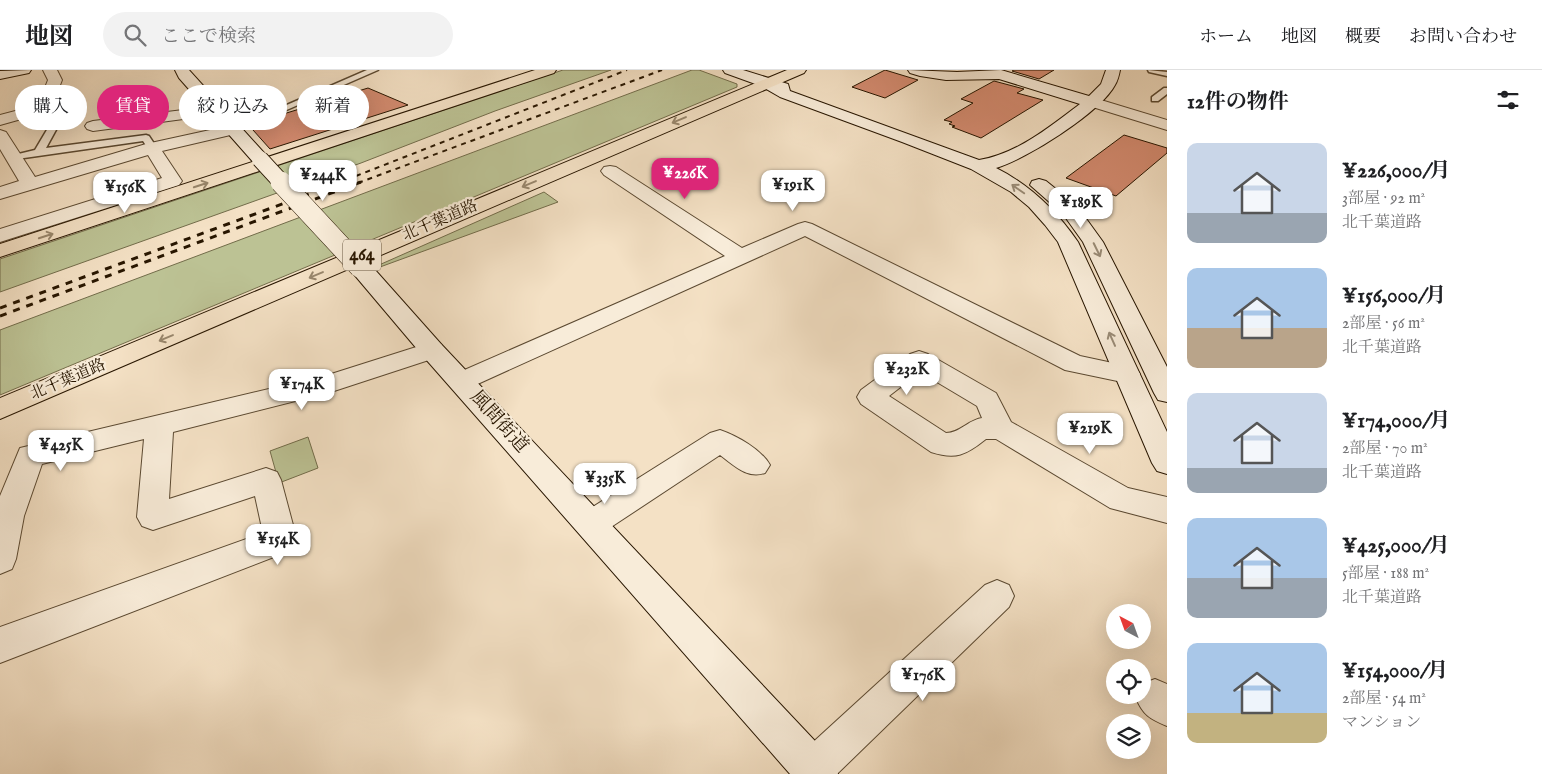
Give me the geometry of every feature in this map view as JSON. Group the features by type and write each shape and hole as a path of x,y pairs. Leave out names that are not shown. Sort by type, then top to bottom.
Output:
{"highway":[{"path":"0,252 549,70"},
{"name":"北千葉道路","path":"0,409 761,82 799,70"}],"street":[{"path":"0,75 24,70"},
{"path":"50,70 55,80 53,85"},
{"name":"風間街道","path":"182,70 194,85"},
{"path":"730,70 785,94 980,165 1026,194 1045,211 1068,242 1167,463"},
{"path":"915,70 927,74 957,76 995,72 1167,125"},
{"path":"980,165 1002,161 1026,149 1092,102 1108,84 1113,70"},
{"path":"761,82 794,90 1002,161 1018,169 1046,190 1070,210 1094,242 1167,393"},
{"path":"0,120 15,116"},
{"path":"93,126 179,116"},
{"path":"0,193 152,148 233,130"},
{"name":"風間街道","path":"233,130 360,267 432,350 815,771"},
{"path":"0,135 30,184"},
{"path":"0,236 173,180 152,148"},
{"path":"610,171 741,257"},
{"path":"462,381 605,315 805,228 1074,364 1127,374"},
{"path":"0,559 8,516 30,456 330,383 432,350"},
{"path":"0,645 281,540 266,480 153,517 159,426"},
{"path":"1001,429 1121,499 1167,510"},
{"path":"591,524 720,441 755,465"},
{"path":"815,771 996,596"}],"lane":[{"path":"287,107 374,70"},
{"path":"1152,70 1167,74"},
{"path":"1155,99 1167,90"},
{"path":"39,152 52,130"},
{"path":"13,158 39,152 146,138 152,148"}],"green space":[{"path":"563,70 611,70 495,111 361,163 0,292 0,259"},
{"path":"692,70 699,70 737,84 737,87 0,395 0,330"},
{"path":"544,192 558,202 380,267 379,265"},
{"path":"308,437 318,468 279,483 270,451"}],"building":[{"path":"885,70 918,80 885,98 852,87"},
{"path":"1054,70 1039,79 1012,71"},
{"path":"994,81 1024,89 1017,93 1043,100 981,138 952,127 955,126 949,124 952,122 944,120 973,103 961,99"},
{"path":"369,88 408,105 369,117"},
{"path":"297,110 297,130 330,130 270,149 253,130 287,130 287,113"},
{"path":"1124,135 1167,148 1167,153 1116,196 1066,178"}],"railway":[{"path":"356,176 627,70"},
{"path":"358,183 662,70"},
{"path":"0,316 361,182"},
{"path":"0,308 312,193"}]}
